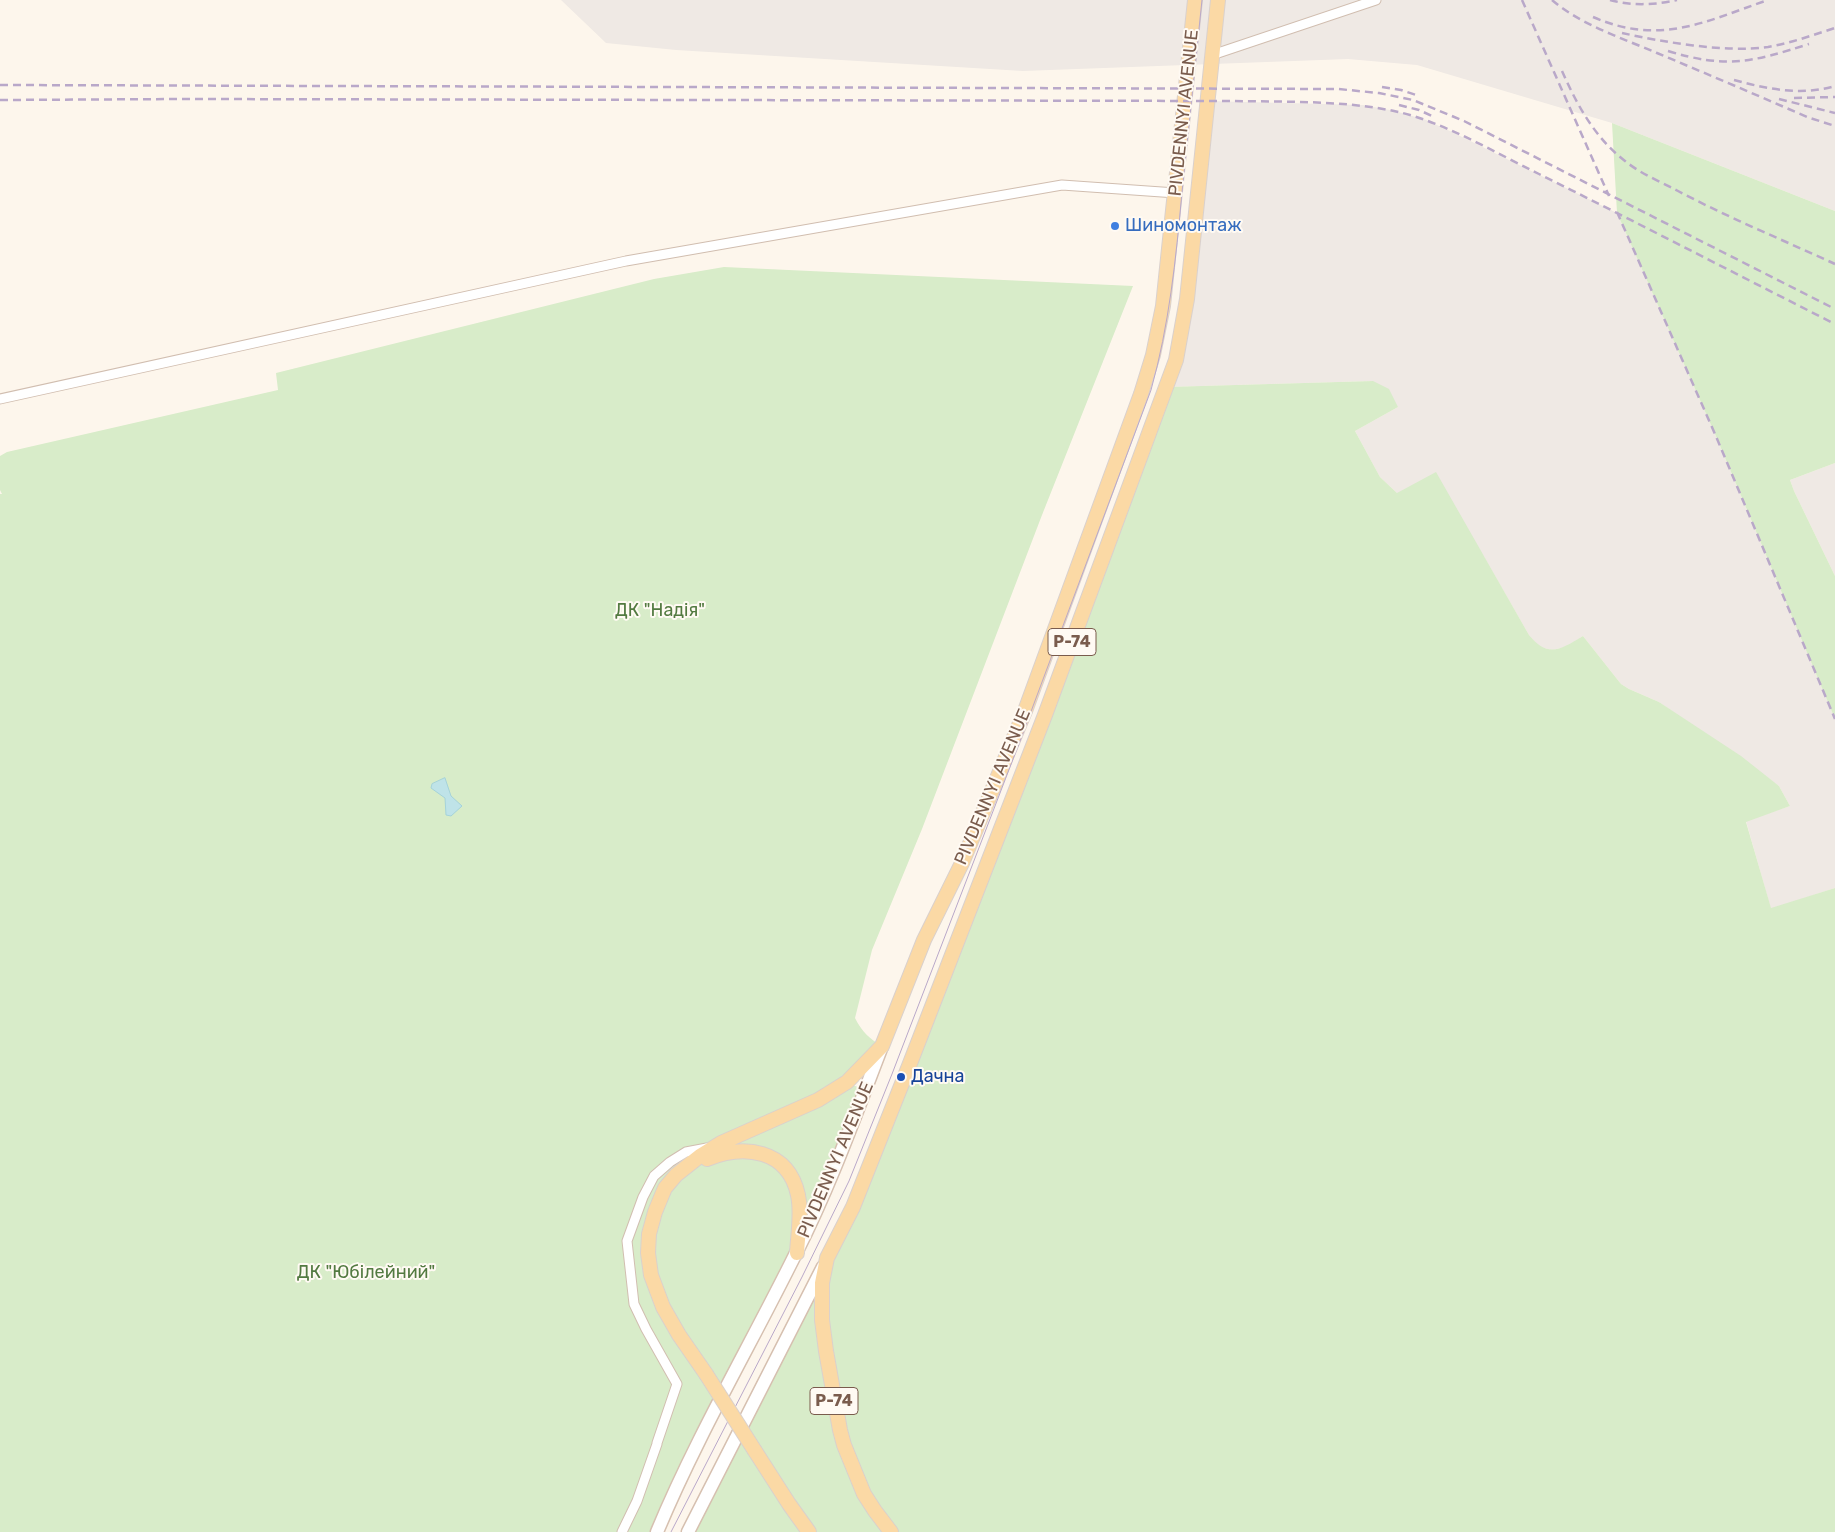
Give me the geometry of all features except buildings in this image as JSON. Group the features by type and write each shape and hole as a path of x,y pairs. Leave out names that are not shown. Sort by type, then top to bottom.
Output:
{"main road":[{"name":"PIVDENNYI AVENUE","path":"657,1532 701,1436 797,1253 824,1196 924,940 962,863 1026,711 1141,394 1160,327 1176,193 1195,0"},
{"name":"PIVDENNYI AVENUE","path":"688,1532 853,1207 1045,715 1176,360 1187,299 1218,0"},
{"name":"Р-74","path":"809,1532 679,1335 654,1287 649,1265 648,1243 651,1225 665,1188 676,1175 694,1160 721,1143 818,1100 847,1082 882,1046"},
{"path":"676,1175 702,1161 738,1150 763,1154 778,1162 792,1178 798,1193 797,1253"},
{"name":"Р-74","path":"827,1258 822,1283 822,1320 840,1430 844,1445 864,1494 891,1532"}],"street":[{"path":"1212,55 1376,0"},
{"path":"0,399 636,259 1062,185 1176,193"},
{"path":"622,1532 637,1501 677,1384 634,1304 626,1241 643,1196 654,1176 670,1162 686,1152 721,1143"}],"shaded area":[{"path":"561,0 1835,0 1835,211 1612,123 1417,65 1348,59 1023,71 676,50 606,43"},
{"path":"1207,101 1363,105 1395,111 1426,120 1617,213 1715,434 1835,719 1835,888 1771,909 1746,821 1790,806 1779,786 1659,702 1621,684 1583,636 1566,647 1552,650 1539,647 1529,635 1483,555 1397,493 1380,477 1355,431 1398,407 1372,381 1167,387 1176,360"},
{"path":"1835,463 1835,576 1790,480"}],"green space":[{"path":"1612,123 1835,211 1835,463 1790,480 1835,576 1835,719 1715,434 1617,213"},
{"path":"724,267 1133,286 1042,515 922,829 872,950 855,1018 867,1035 882,1046 847,1083 866,1090 824,1196 657,1532 0,1532 0,494 2,494 0,490 0,456 7,452 278,390 276,373 654,279"},
{"path":"1373,381 1389,389 1398,407 1355,431 1380,477 1397,493 1436,472 1529,635 1536,642 1542,647 1555,649 1568,645 1583,636 1621,684 1659,702 1741,756 1779,786 1790,806 1746,822 1771,908 1835,888 1835,1532 688,1532 853,1207 1167,387"}],"water":[{"path":"445,778 451,796 462,806 451,816 446,815 445,798 431,788 432,784"}],"tram line":[{"path":"671,1532 802,1277 849,1181 1020,741 1151,390 1163,341 1174,267 1202,0"}],"railway":[{"path":"1522,0 1609,196"},
{"path":"1552,0 1576,17 1602,30 1807,117 1835,126"},
{"path":"1610,0 1644,4 1677,0"},
{"path":"1593,17 1640,30 1682,28 1768,0"},
{"path":"1622,33 1695,46 1733,49 1768,47 1802,39 1835,28"},
{"path":"1668,51 1707,60 1739,61 1755,59 1809,44"},
{"path":"1562,71 1588,120 1614,152 1631,166 1651,178 1717,210 1835,264"},
{"path":"1734,80 1759,86 1797,91 1810,91 1835,86"},
{"path":"0,85 1338,89 1379,93 1413,100 1464,121 1835,309"},
{"path":"1382,87 1416,95"},
{"path":"1794,98 1835,97"},
{"path":"1779,99 1835,113"},
{"path":"0,100 1228,101 1311,102 1374,107 1431,122 1486,147 1835,324"},
{"path":"1399,105 1419,110 1432,116"},
{"path":"1617,212 1715,434 1835,719"}],"place":[{"name":"Шиномонтаж","path":"1115,226"},
{"name":"Дачна","path":"901,1077"}],"park label":[{"name":"ДК \"Надія\"","path":"660,611"},
{"name":"ДК \"Юбілейний\"","path":"366,1273"}]}
